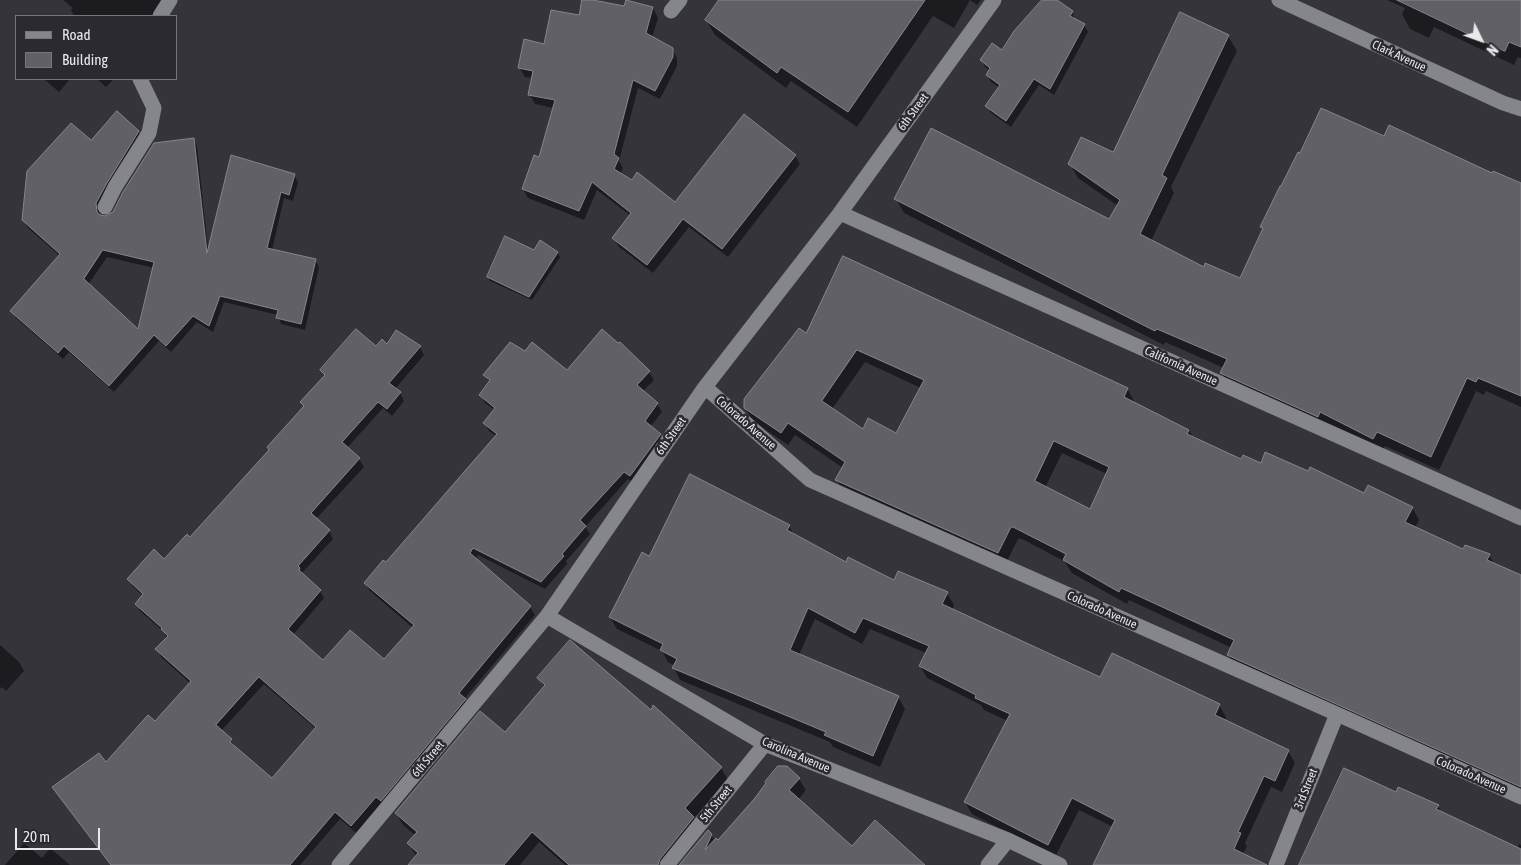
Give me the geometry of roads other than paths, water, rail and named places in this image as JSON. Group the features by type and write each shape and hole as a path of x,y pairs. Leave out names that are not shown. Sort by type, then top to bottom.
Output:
{"street":[{"path":"161,15 170,0"},
{"name":"6th Street","path":"340,865 547,616 705,387 840,213 994,0"},
{"name":"Clark Avenue","path":"1279,0 1503,103 1521,109"},
{"path":"105,208 115,187 149,133 154,108 140,80"},
{"name":"California Avenue","path":"840,213 1521,518"},
{"name":"Colorado Avenue","path":"705,387 810,480 1521,797"},
{"name":"Carolina Avenue","path":"547,616 765,744 1008,840 1060,865"},
{"name":"3rd Street","path":"1276,865 1337,714"},
{"name":"5th Street","path":"667,865 765,744"},
{"path":"988,865 1008,840"}]}
